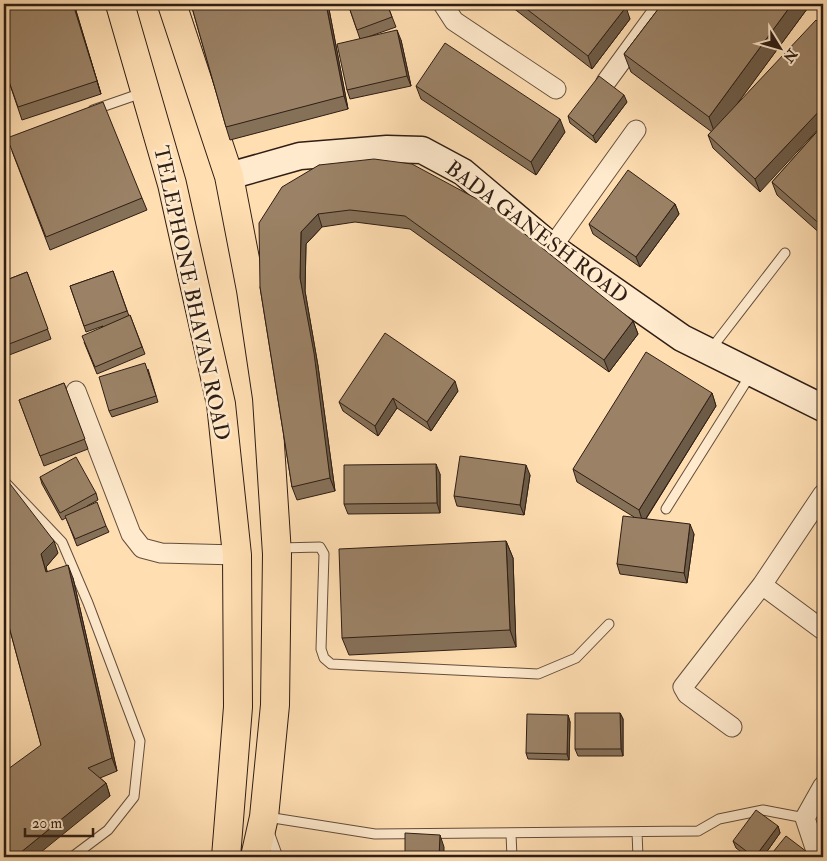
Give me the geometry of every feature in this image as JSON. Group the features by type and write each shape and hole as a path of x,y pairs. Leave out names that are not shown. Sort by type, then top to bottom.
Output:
{"main road":[{"name":"TELEPHONE BHAVAN ROAD","path":"120,4 172,184 220,404 237,555 238,707 226,857"},
{"path":"172,4 229,176 251,290 267,398 276,548 275,705 264,817 255,857"}],"street":[{"path":"443,4 454,21 556,89"},
{"path":"606,82 663,4"},
{"path":"552,247 636,130"},
{"name":"BADA GANESH ROAD","path":"229,176 300,156 387,149 422,150 463,172 552,247 682,338 823,408"},
{"path":"76,391 131,534 142,548 160,553 237,555"},
{"path":"732,727 687,694 683,687 762,585 823,494"},
{"path":"762,585 823,630"},
{"path":"818,857 805,818 823,786"}],"lane":[{"path":"87,112 146,92"},
{"path":"710,351 785,253"},
{"path":"666,509 752,372"},
{"path":"4,481 62,542 88,602 140,741 134,797 108,830 72,857"},
{"path":"276,548 320,547 324,554 321,649 324,658 331,664 538,674 576,658 609,624"},
{"path":"278,857 264,817 375,834 698,831 719,819 763,810 805,818"},
{"path":"637,832 638,857"},
{"path":"511,834 512,857"}],"building":[{"path":"4,4 73,4 97,81 18,107 4,67"},
{"path":"191,4 326,4 344,96 226,127"},
{"path":"348,4 387,4 392,17 357,30"},
{"path":"520,4 622,4 626,7 588,56"},
{"path":"662,4 792,4 709,117 624,54"},
{"path":"816,20 823,27 823,107 755,179 708,135"},
{"path":"397,30 407,76 347,90 337,44"},
{"path":"445,43 560,119 531,162 416,86"},
{"path":"599,76 624,95 593,136 568,116"},
{"path":"103,102 142,198 46,237 7,138"},
{"path":"823,125 823,227 772,182"},
{"path":"374,159 412,164 490,206 633,321 604,360 405,216 350,210 318,214 301,232 300,278 314,353 330,478 292,487 260,287 259,223 282,187 319,165"},
{"path":"628,170 675,204 636,257 589,224"},
{"path":"113,271 127,311 84,326 70,286"},
{"path":"27,272 48,329 4,346 4,281"},
{"path":"130,315 142,347 95,367 82,336"},
{"path":"385,333 455,381 427,422 393,398 375,426 339,402"},
{"path":"646,352 712,393 639,510 573,469"},
{"path":"145,363 156,396 109,411 99,377"},
{"path":"64,383 85,439 40,456 19,400"},
{"path":"460,456 526,465 520,505 454,496"},
{"path":"76,457 96,493 60,513 40,477"},
{"path":"436,464 437,503 344,504 344,465"},
{"path":"4,476 54,541 41,554 46,572 68,565 112,758 88,768 106,783 15,857 4,857 4,772 41,745 4,608"},
{"path":"97,502 106,526 75,539 65,516"},
{"path":"623,516 690,524 684,573 617,564"},
{"path":"506,541 510,630 342,638 339,549"},
{"path":"575,713 620,713 621,749 575,749"},
{"path":"527,714 568,715 567,754 526,753"},
{"path":"756,810 778,826 754,857 733,841"},
{"path":"405,833 440,835 439,857 405,857"},
{"path":"786,836 811,855 809,857 769,857"}]}
